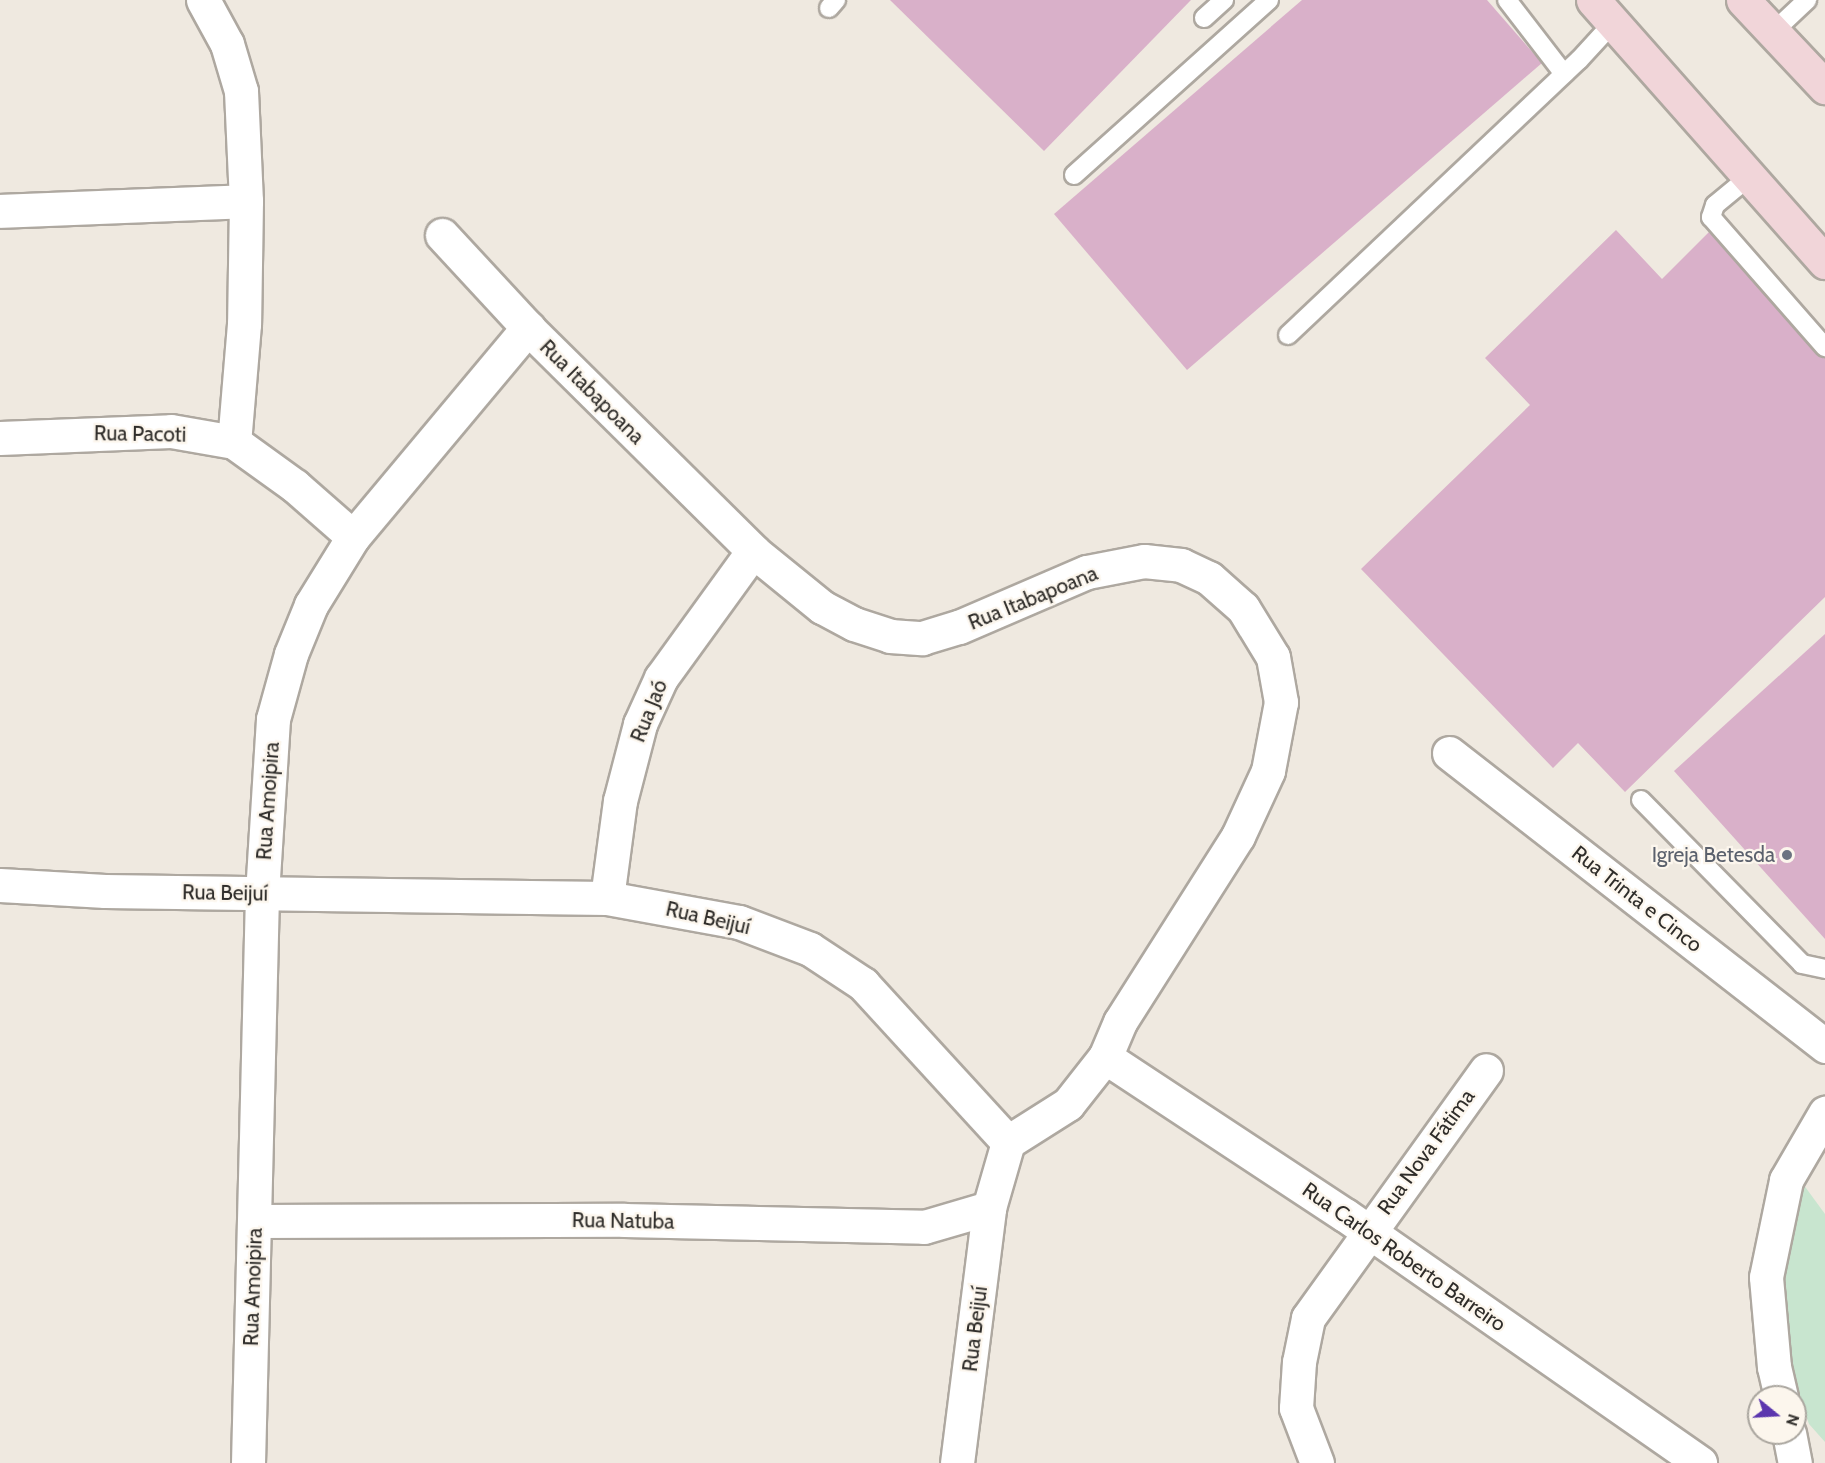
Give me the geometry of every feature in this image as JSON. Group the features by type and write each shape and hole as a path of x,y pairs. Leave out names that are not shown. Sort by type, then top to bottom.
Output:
{"main road":[{"path":"1743,0 1825,87"},
{"path":"1603,11 1825,262"}],"street":[{"path":"202,0 227,44 241,91 246,201 244,324 234,442"},
{"path":"0,211 246,201"},
{"name":"Rua Itabapoana","path":"442,235 528,328 753,551 822,607 854,624 890,636 922,638 959,627 1087,572 1144,561 1181,565 1209,578 1244,608 1273,657 1281,702 1268,771 1238,836 1120,1022 1105,1057 1068,1104 1008,1142"},
{"name":"Rua Amoipira","path":"248,1463 262,894 273,719 291,654 311,605 353,537 528,328"},
{"name":"Rua Pacoti","path":"0,438 171,431 234,442 295,486 353,537"},
{"name":"Rua Jaó","path":"607,898 620,801 640,724 661,678 753,551"},
{"name":"Rua Trinta e Cinco","path":"1449,753 1825,1046"},
{"name":"Rua Beijuí","path":"0,885 262,894 607,898 739,922 810,949 863,984 1008,1142 989,1208 957,1463"},
{"name":"Rua Carlos Roberto Barreiro","path":"1105,1057 1368,1231 1700,1463"},
{"name":"Rua Nova Fátima","path":"1317,1463 1296,1408 1308,1318 1368,1231 1486,1070"},
{"path":"1778,1385 1774,1367 1767,1277 1786,1180 1825,1113"},
{"name":"Rua Natuba","path":"255,1221 624,1220 924,1227 989,1208"},
{"path":"1792,1445 1796,1463"}],"lane":[{"path":"1204,18 1224,0"},
{"path":"1074,175 1269,0"},
{"path":"1507,0 1564,74"},
{"path":"1773,32 1807,0"},
{"path":"1288,334 1564,74 1603,11"},
{"path":"1749,177 1715,205 1711,217 1716,227 1825,347"},
{"path":"1641,800 1802,964 1825,969"}],"green space":[{"path":"1795,1173 1825,1214 1825,1442 1807,1419 1807,1385 1795,1385 1782,1350 1777,1302"}],"building":[{"path":"890,0 1191,0 1044,151"},
{"path":"1302,0 1487,0 1542,63 1187,370 1054,214"},
{"path":"1616,230 1662,279 1709,232 1825,358 1825,597 1625,792 1578,743 1553,768 1361,569 1530,405 1485,358"},
{"name":"Igreja Betesda","path":"1825,634 1825,939 1674,771"}],"place":[{"name":"Igreja Betesda","path":"1787,855"}]}
